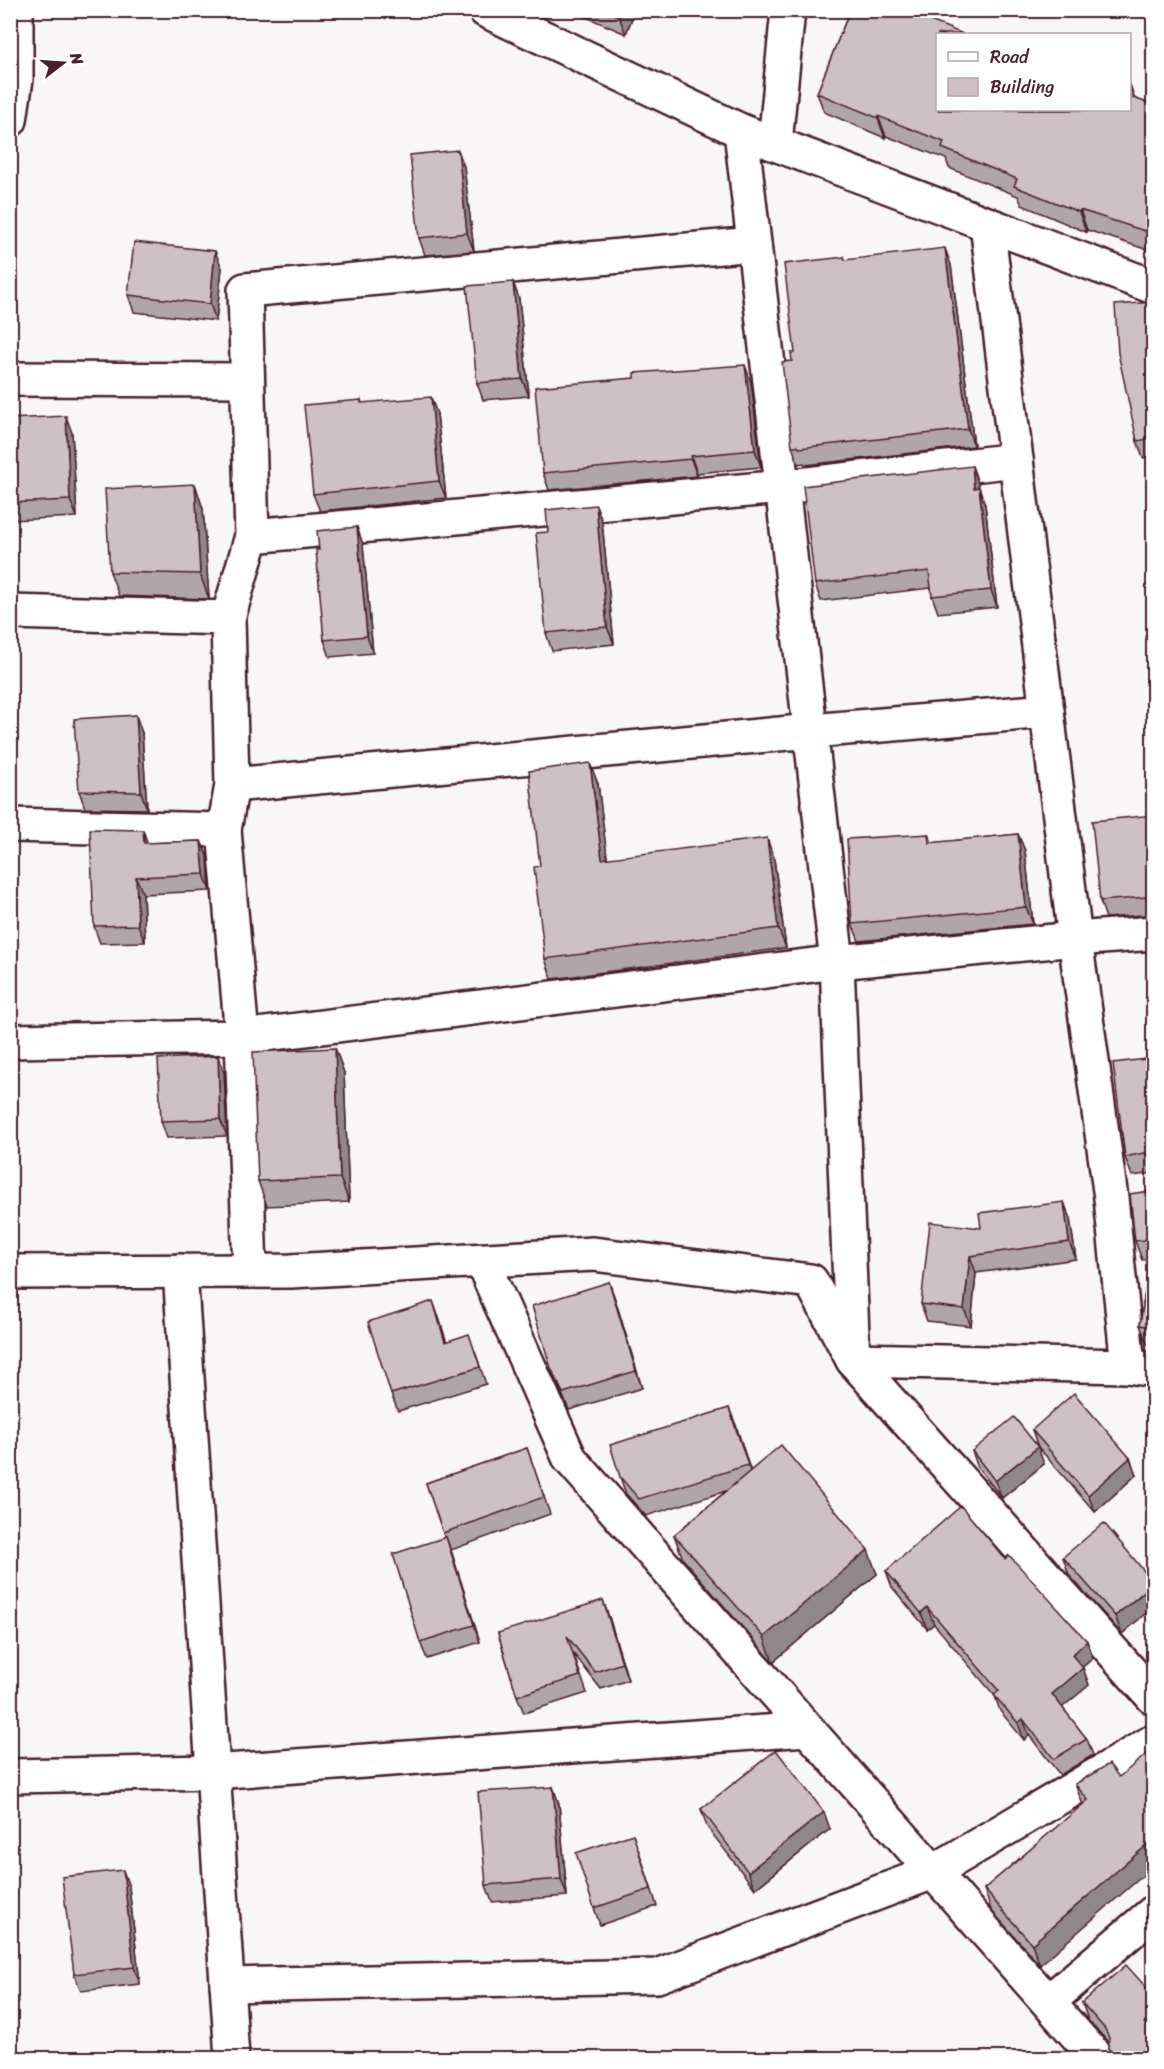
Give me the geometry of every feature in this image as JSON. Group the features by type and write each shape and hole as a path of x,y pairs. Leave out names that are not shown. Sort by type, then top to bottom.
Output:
{"street":[{"path":"10,120 16,80 16,10"},
{"path":"485,10 741,130 1154,287"},
{"path":"775,144 788,10"},
{"path":"741,130 837,962 853,1360"},
{"path":"853,1360 1141,1368 1111,1198 1075,939 987,224"},
{"path":"250,1271 242,1036 224,830 232,785 228,618 252,536 244,290 754,244"},
{"path":"10,379 247,380"},
{"path":"252,536 782,487 1016,460"},
{"path":"10,612 228,618"},
{"path":"232,785 811,730 1047,711"},
{"path":"10,825 224,830"},
{"path":"10,1041 242,1036 837,962 1154,933"},
{"path":"1111,1198 1143,1192"},
{"path":"10,1272 291,1271 593,1254 811,1281 853,1360 1154,1698"},
{"path":"482,1260 570,1459 1097,2058"},
{"path":"180,1271 232,2058"},
{"path":"10,1776 213,1772 807,1729"},
{"path":"227,1985 657,1976 933,1872 1154,1741"},
{"path":"1048,2002 1154,1912"}],"building":[{"path":"605,10 622,10 619,17"},
{"path":"850,10 908,10 908,12 960,33 936,33 936,111 1131,111 1131,97 1154,105 1154,234 1080,210 1079,212 1014,186 1017,179 942,148 944,142 817,93"},
{"path":"458,150 467,233 419,238 410,155"},
{"path":"134,242 215,251 210,304 128,295"},
{"path":"945,248 968,429 799,448 792,446 782,362 792,361 791,353 795,353 784,264 844,257 845,260"},
{"path":"513,282 522,379 477,383 467,286"},
{"path":"1154,302 1154,438 1137,441 1118,353 1115,305"},
{"path":"745,365 755,450 691,456 691,459 543,473 535,387 634,378 634,373"},
{"path":"431,397 439,481 313,494 304,405"},
{"path":"66,416 70,500 10,503 10,419"},
{"path":"972,466 974,488 979,487 991,590 932,596 929,571 815,584 803,486"},
{"path":"195,484 200,574 110,572 105,489"},
{"path":"596,505 607,627 546,633 536,533 548,532 546,510"},
{"path":"357,527 367,636 324,640 316,550 319,550 317,531"},
{"path":"136,715 141,792 79,791 74,719"},
{"path":"590,763 602,859 767,838 778,928 545,959 534,867 540,866 529,771"},
{"path":"1154,815 1154,898 1100,901 1092,821"},
{"path":"90,829 143,830 144,843 201,841 204,874 136,877 138,925 94,926"},
{"path":"928,834 929,843 1018,834 1026,907 852,924 847,839"},
{"path":"335,1048 340,1178 258,1181 253,1052"},
{"path":"218,1056 220,1119 161,1121 158,1059"},
{"path":"1154,1058 1154,1155 1144,1153 1125,1157 1113,1063"},
{"path":"1154,1189 1154,1327 1140,1325 1153,1239 1135,1241 1130,1194"},
{"path":"1064,1202 1069,1242 970,1256 964,1309 921,1304 930,1222 981,1228 979,1213"},
{"path":"609,1282 636,1371 563,1393 551,1368 532,1306"},
{"path":"433,1301 445,1342 469,1334 480,1367 391,1394 368,1322"},
{"path":"1074,1393 1130,1458 1088,1495 1032,1430"},
{"path":"729,1408 748,1465 639,1499 620,1477 610,1445"},
{"path":"1014,1417 1038,1447 995,1481 972,1451"},
{"path":"781,1445 868,1550 764,1637 674,1535"},
{"path":"527,1448 544,1497 443,1533 426,1483"},
{"path":"961,1506 1005,1559 1009,1555 1087,1641 1072,1655 1083,1668 1052,1694 1087,1739 1054,1759 1023,1719 1018,1723 994,1695 999,1691 927,1607 921,1613 886,1571"},
{"path":"1104,1523 1154,1583 1115,1616 1063,1557"},
{"path":"446,1537 474,1625 420,1642 393,1554"},
{"path":"603,1600 622,1663 595,1672 567,1636 580,1676 517,1696 498,1633"},
{"path":"1154,1748 1154,1839 1032,1944 984,1889 1088,1800 1075,1784 1109,1764 1119,1777"},
{"path":"776,1750 824,1812 748,1872 701,1809"},
{"path":"553,1787 561,1879 486,1885 478,1792"},
{"path":"633,1834 651,1889 594,1908 576,1853"},
{"path":"123,1870 134,1967 74,1974 62,1877"},
{"path":"1126,1965 1154,1996 1154,2015 1144,2023 1154,2033 1154,2058 1117,2058 1108,2048 1109,2038 1105,2029 1082,2003"}]}
